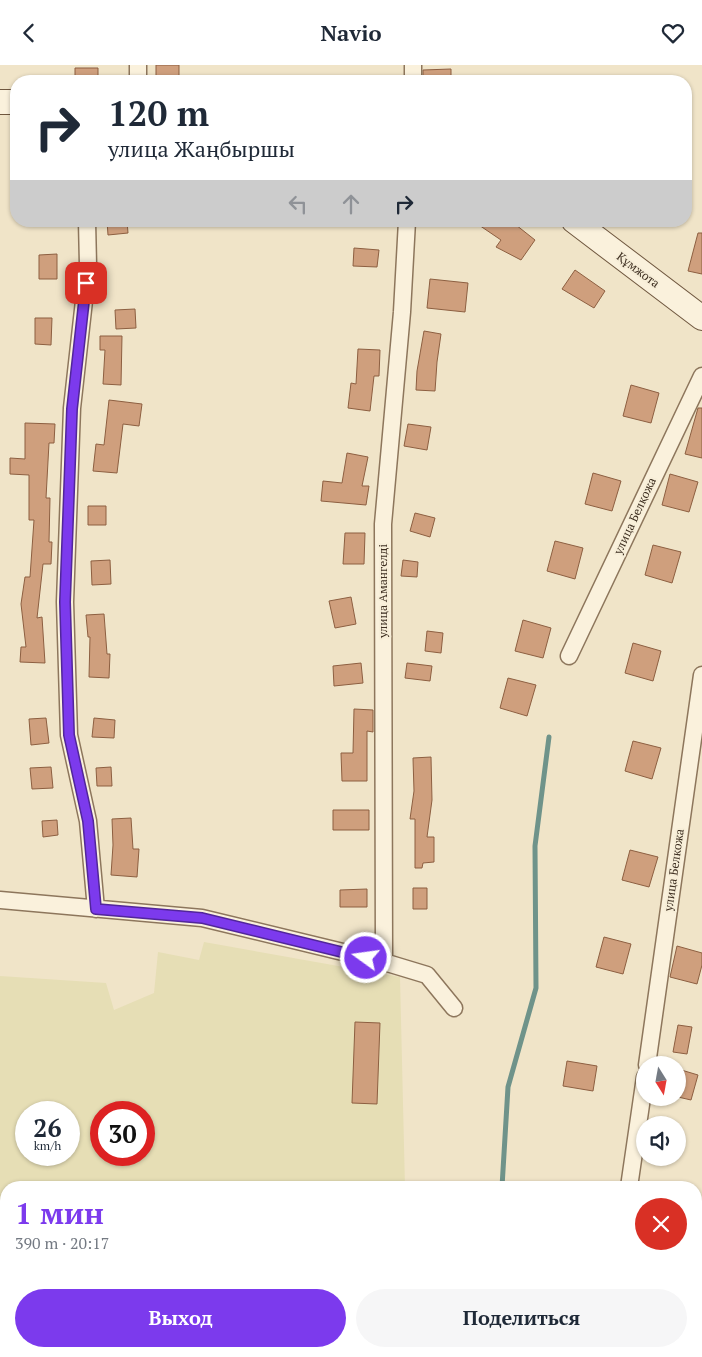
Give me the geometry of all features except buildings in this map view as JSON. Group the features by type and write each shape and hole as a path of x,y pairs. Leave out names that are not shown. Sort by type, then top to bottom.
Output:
{"street":[{"path":"88,227 88,265 72,409 65,602 69,735 88,821 96,909"},
{"name":"улица Амангелді","path":"384,962 383,524 408,227"},
{"name":"Құмжота","path":"582,227 702,319"},
{"name":"улица Белқожа","path":"569,656 702,376"},
{"name":"улица Белкожа","path":"648,1056 702,675"},
{"path":"0,900 202,918 384,962 427,975 454,1008"},
{"path":"630,1181 641,1106"}],"shaded area":[{"path":"204,942 400,977 405,1181 0,1181 0,976 106,983 114,1010 154,993 158,952 199,960"}],"waterway":[{"path":"502,1181 508,1087 536,988 535,846 549,737"}],"route":[{"path":"86,283 72,409 65,602 69,735 88,821 96,909 202,918 366,958"}]}
